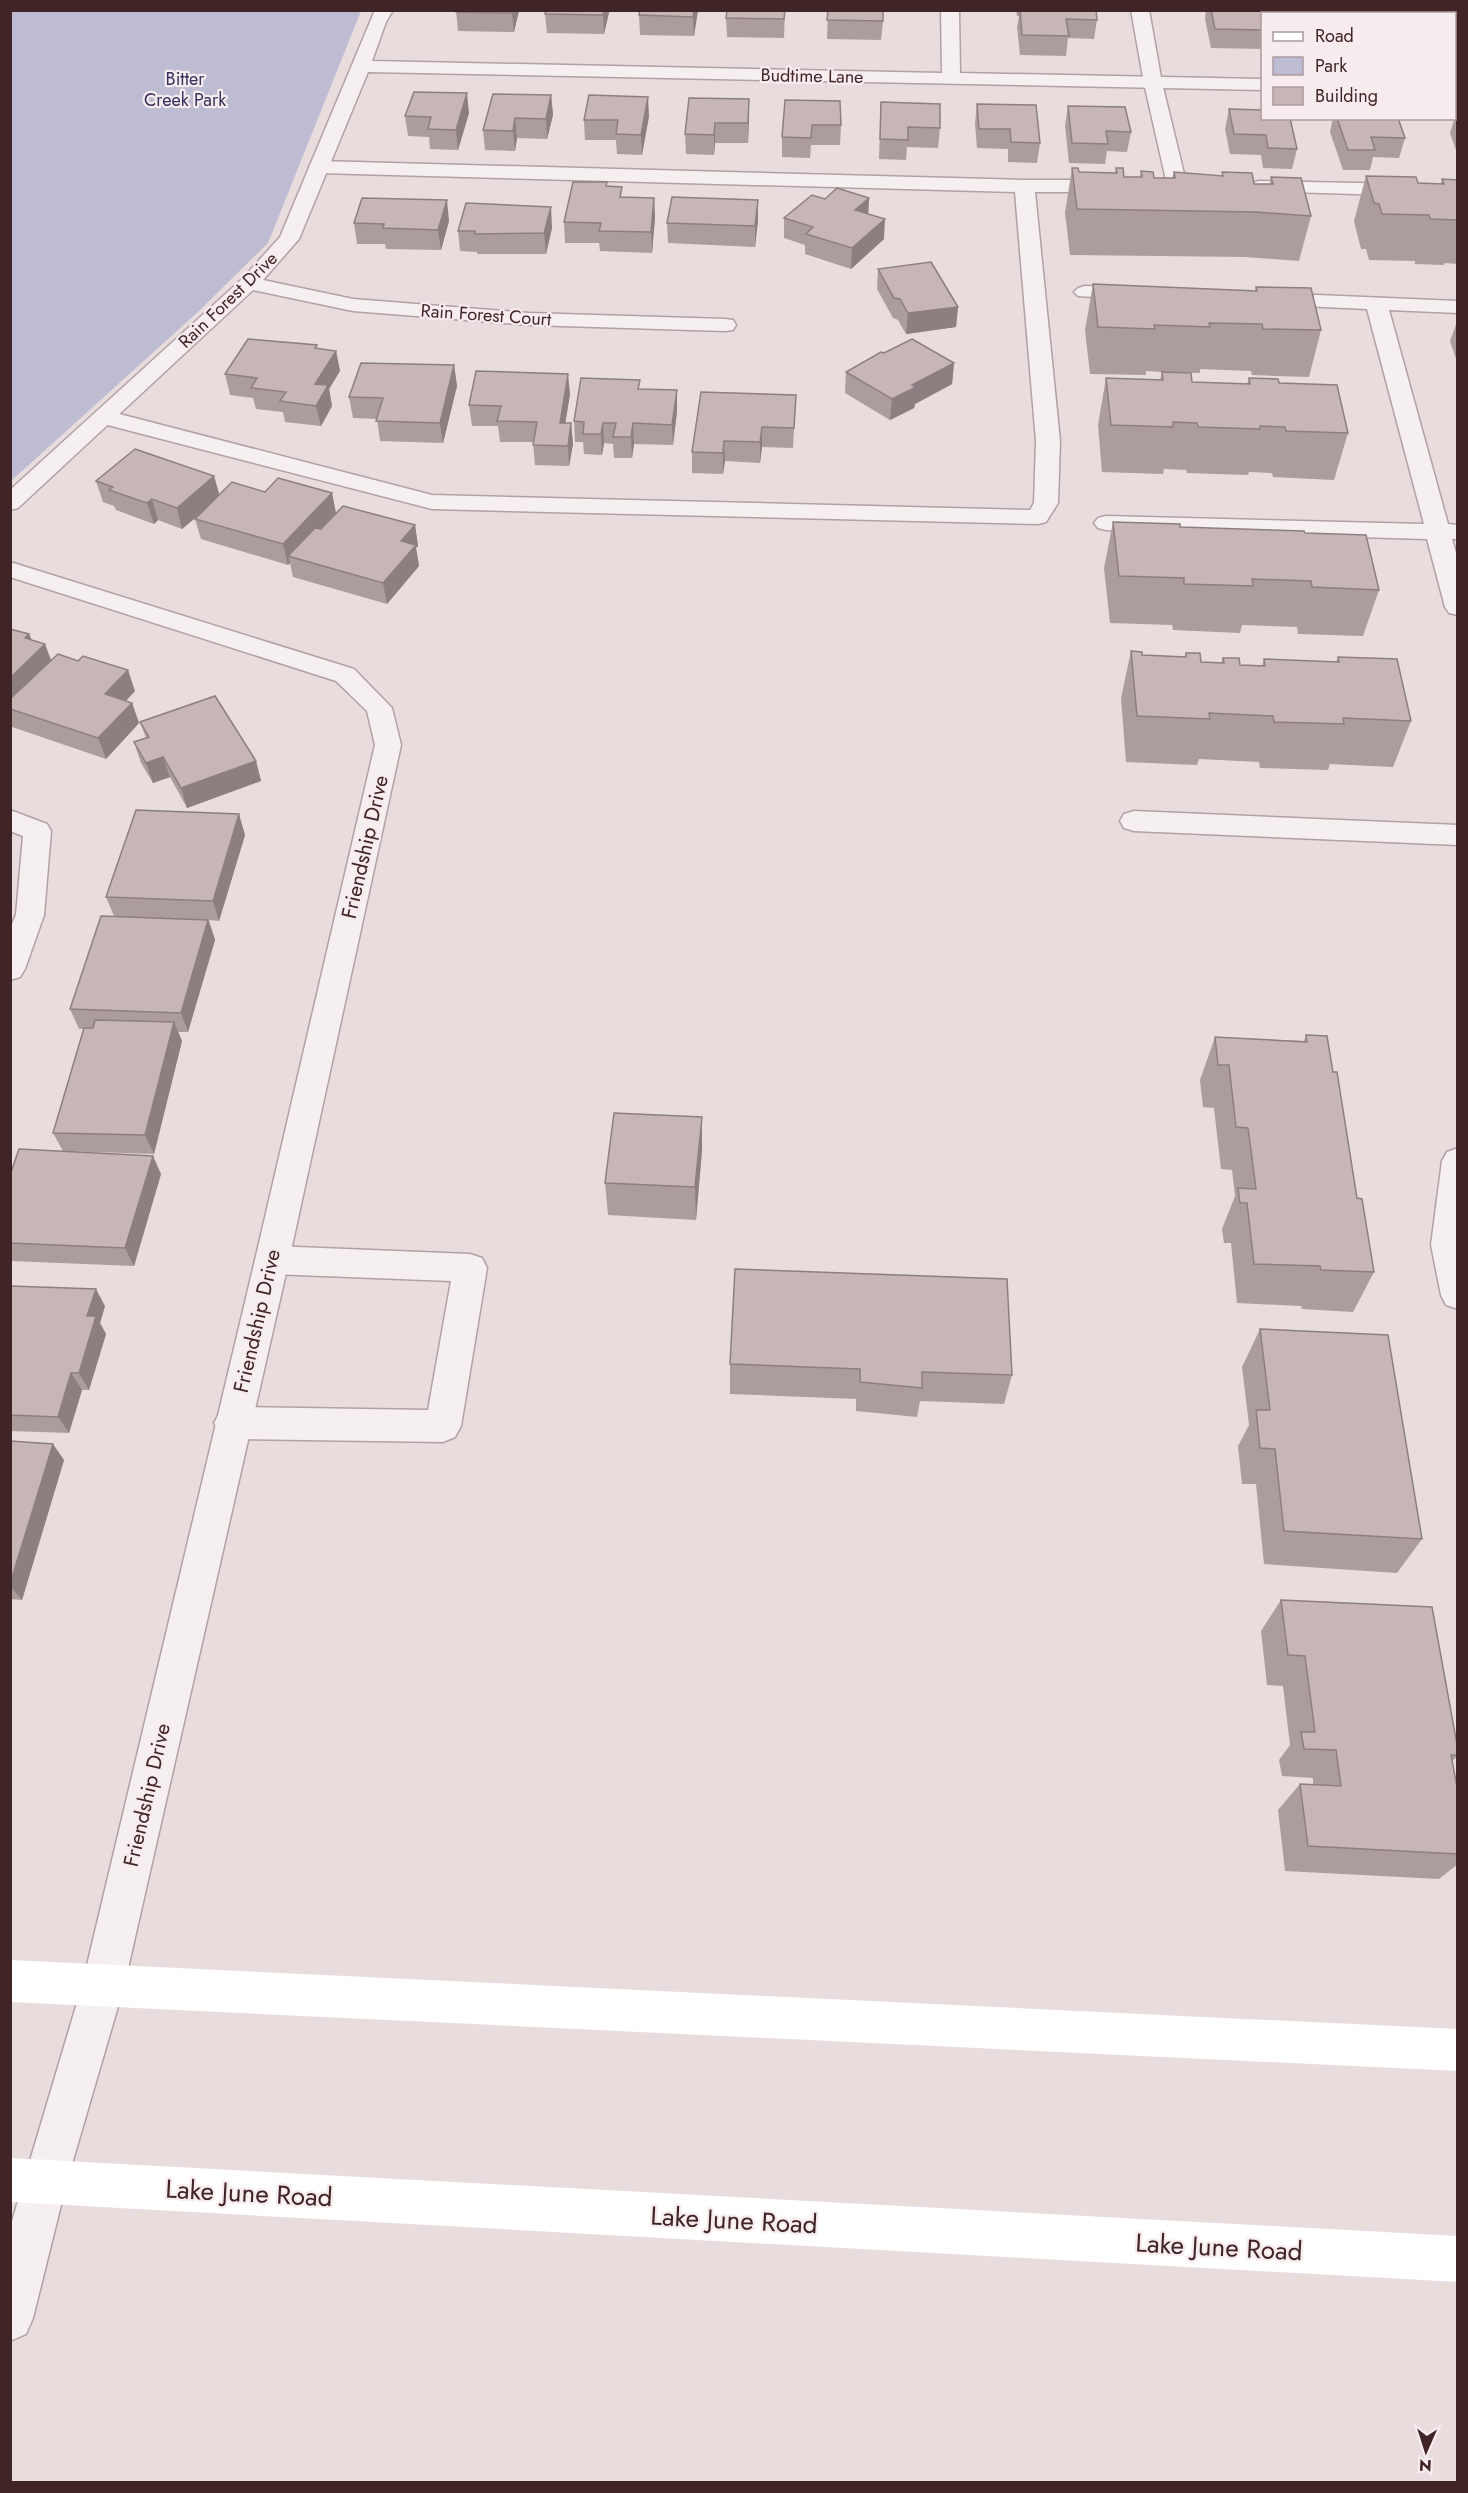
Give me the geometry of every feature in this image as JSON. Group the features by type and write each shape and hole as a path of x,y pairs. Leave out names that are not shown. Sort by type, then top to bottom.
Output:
{"main road":[{"path":"10,1981 1458,2050"},
{"name":"Lake June Road","path":"28,2180 1458,2259"}],"street":[{"name":"Rain Forest Drive","path":"10,503 249,283 288,239 361,66 377,22 384,10"},
{"path":"950,10 951,79"},
{"path":"1140,10 1177,186"},
{"name":"Budtime Lane","path":"361,66 1261,85"},
{"path":"319,167 1024,186 1200,186"},
{"path":"104,417 432,502 1038,517 1046,502 1048,441 1024,186"},
{"path":"1235,187 1458,190"},
{"name":"Rain Forest Court","path":"249,283 353,305 529,319 725,325"},
{"path":"1085,292 1155,294"},
{"path":"1248,298 1458,307"},
{"path":"1376,303 1447,532 1458,607"},
{"path":"1106,523 1447,532"},
{"name":"Friendship Drive","path":"10,569 345,675 379,708 388,745 272,1260 232,1423 103,1986 28,2180 10,2318"},
{"path":"10,820 37,831 30,915 10,969"},
{"path":"1134,821 1458,834"},
{"path":"1458,1161 1452,1246 1458,1295"},
{"path":"232,1423 443,1426 470,1268 272,1260"}],"green space":[{"name":"Bitter Creek Park","path":"13,11 361,11 268,243 199,311 11,481 10,13"}],"building":[{"path":"456,10 513,10 512,13 456,12"},
{"path":"546,10 604,10 603,15 545,14"},
{"path":"640,10 694,10 693,17 639,15"},
{"path":"727,10 785,10 784,19 726,18"},
{"path":"828,10 883,10 883,21 827,20"},
{"path":"1020,10 1096,10 1097,20 1066,19 1069,36 1022,35"},
{"path":"1211,10 1281,10 1282,12 1261,12 1261,30 1215,29"},
{"path":"1430,10 1458,10 1458,26 1456,26 1456,12 1430,12"},
{"path":"414,92 467,93 456,130 428,129 431,117 405,116"},
{"path":"493,94 551,95 546,119 515,118 513,131 483,130"},
{"path":"589,95 648,97 641,135 616,134 618,120 584,120"},
{"path":"689,98 749,99 748,123 715,123 714,135 685,134"},
{"path":"785,100 840,101 841,125 812,125 811,138 782,137"},
{"path":"881,102 940,104 940,128 908,127 908,140 880,139"},
{"path":"977,104 1036,105 1040,143 1011,142 1010,129 979,129"},
{"path":"1068,106 1125,107 1131,132 1106,131 1108,144 1072,143"},
{"path":"1229,109 1261,110 1261,120 1290,120 1297,149 1268,148 1266,135 1234,134"},
{"path":"1338,120 1399,120 1405,138 1371,137 1375,150 1348,150"},
{"path":"1072,168 1078,168 1079,172 1117,173 1116,168 1123,168 1124,177 1142,177 1141,171 1153,172 1154,178 1175,178 1174,172 1223,176 1222,172 1252,173 1254,184 1273,184 1271,177 1301,178 1311,216 1255,212 1077,209"},
{"path":"1366,176 1416,177 1418,183 1444,184 1442,179 1458,180 1458,220 1430,219 1429,215 1382,214 1379,204 1374,203"},
{"path":"573,182 607,182 606,186 622,187 620,197 654,198 651,232 599,231 601,223 564,222"},
{"path":"837,188 869,198 855,210 885,219 852,248 806,234 813,227 784,218 812,195 825,199"},
{"path":"672,197 758,200 755,226 667,223"},
{"path":"362,198 447,200 438,230 383,228 384,224 354,223"},
{"path":"466,203 551,207 544,233 475,234 475,231 458,231"},
{"path":"931,262 958,307 908,313 900,299 894,298 878,269"},
{"path":"1093,284 1257,291 1256,287 1311,288 1321,330 1263,329 1262,324 1209,323 1210,327 1154,325 1155,329 1098,327"},
{"path":"248,339 317,345 315,348 336,351 315,384 328,385 316,406 280,401 286,392 251,388 257,378 225,374"},
{"path":"912,339 954,363 912,385 916,387 892,399 846,372 881,352 884,353"},
{"path":"361,363 454,365 440,423 376,421 383,398 349,397"},
{"path":"476,371 568,374 560,423 571,423 568,446 533,445 537,422 497,421 501,406 469,405"},
{"path":"1162,372 1191,373 1192,382 1250,384 1249,378 1278,379 1279,383 1337,385 1348,433 1286,431 1285,427 1260,426 1260,429 1198,427 1197,423 1173,422 1173,427 1111,425 1106,378 1163,380"},
{"path":"581,378 640,380 638,389 677,390 672,425 633,423 631,437 613,437 616,423 603,423 601,434 583,434 584,422 574,421"},
{"path":"701,392 796,395 794,428 762,427 760,442 724,441 723,453 692,452"},
{"path":"135,449 214,476 177,508 152,499 147,503 109,490 113,487 96,481"},
{"path":"278,478 332,493 283,544 195,519 232,482 265,492"},
{"path":"343,506 415,525 401,541 416,545 383,583 288,556 315,528 321,529"},
{"path":"1113,522 1366,535 1379,590 1312,587 1311,581 1252,579 1253,586 1184,584 1184,578 1119,576"},
{"path":"10,629 29,634 25,638 45,644 10,678"},
{"path":"1131,651 1142,652 1142,655 1186,657 1186,653 1200,653 1201,662 1224,663 1223,658 1239,658 1240,665 1265,666 1264,659 1339,662 1338,657 1397,659 1411,721 1343,718 1344,724 1274,722 1273,716 1209,713 1210,719 1137,716"},
{"path":"58,654 78,661 83,656 128,670 105,694 132,703 98,738 10,709 10,699"},
{"path":"215,696 256,761 181,788 163,757 146,763 134,742 149,737 140,722"},
{"path":"136,810 239,814 213,901 106,897"},
{"path":"101,916 208,920 181,1013 70,1009"},
{"path":"95,1020 174,1022 145,1135 53,1133 84,1028 93,1028"},
{"path":"1306,1035 1327,1036 1333,1072 1337,1072 1357,1198 1362,1199 1374,1272 1321,1270 1320,1266 1254,1264 1247,1203 1240,1203 1238,1188 1256,1189 1248,1128 1236,1127 1229,1065 1218,1065 1215,1037 1307,1042"},
{"path":"614,1113 702,1117 695,1187 605,1183"},
{"path":"19,1149 153,1156 125,1248 10,1243 10,1175"},
{"path":"735,1269 1007,1279 1012,1375 922,1372 922,1388 860,1382 860,1369 730,1364"},
{"path":"10,1286 96,1289 87,1316 96,1316 79,1373 71,1373 58,1417 10,1415"},
{"path":"1260,1329 1388,1335 1422,1539 1284,1531 1275,1449 1260,1448 1256,1410 1270,1410"},
{"path":"10,1441 53,1444 10,1584"},
{"path":"1281,1600 1432,1607 1458,1750 1458,1755 1451,1755 1458,1792 1458,1854 1308,1846 1300,1784 1341,1786 1336,1750 1304,1749 1301,1732 1315,1732 1305,1656 1288,1655"}]}
